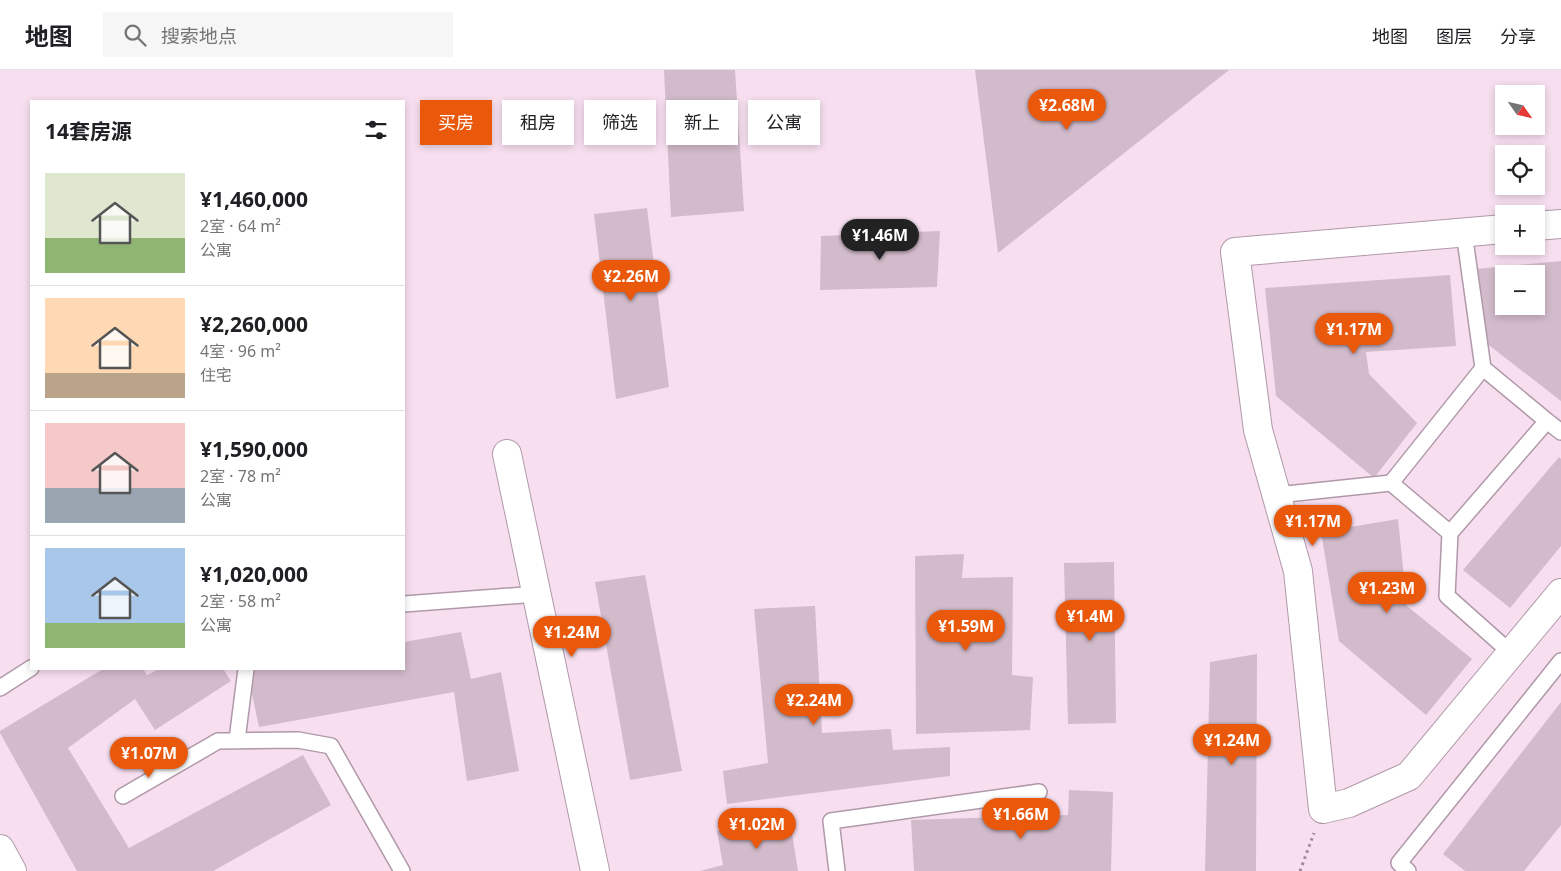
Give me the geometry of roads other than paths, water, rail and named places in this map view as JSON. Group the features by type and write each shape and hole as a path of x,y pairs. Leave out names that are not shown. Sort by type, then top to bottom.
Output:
{"main road":[{"path":"1545,225 1561,224"},
{"path":"1495,230 1235,252 1258,430 1298,570 1324,809 1349,803 1409,776 1561,593"},
{"path":"507,454 595,871"},
{"path":"0,849 12,871"}],"lane":[{"path":"1464,232 1484,368 1561,432"},
{"path":"1277,495 1391,483 1484,368"},
{"path":"1511,653 1447,596 1450,533 1546,421"},
{"path":"1391,483 1450,533"},
{"path":"405,604 537,594"},
{"path":"1408,871 1399,863 1561,661"},
{"path":"0,688 30,669"},
{"path":"237,740 246,670"},
{"path":"123,796 218,741 298,740 331,746 402,871"},
{"path":"836,871 831,820 1039,792"}]}
